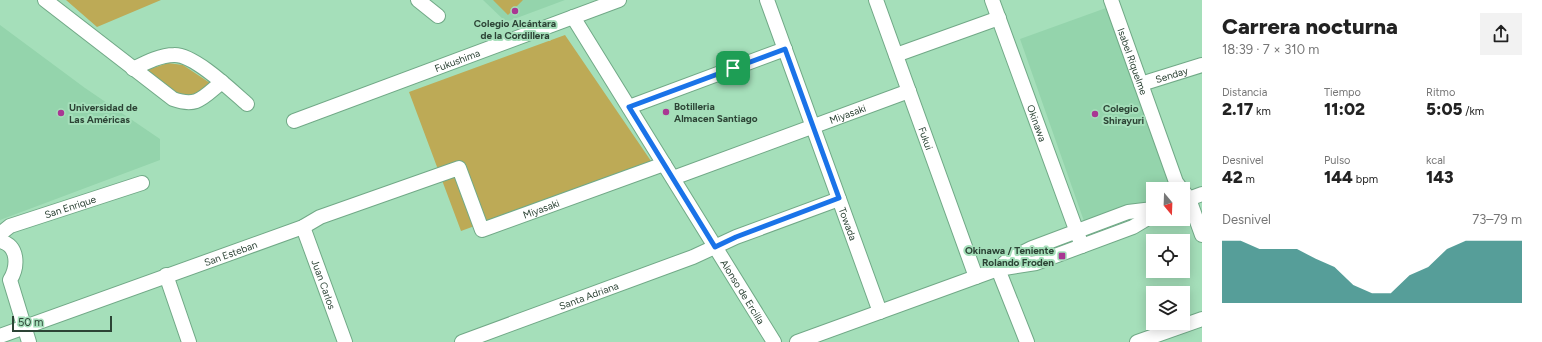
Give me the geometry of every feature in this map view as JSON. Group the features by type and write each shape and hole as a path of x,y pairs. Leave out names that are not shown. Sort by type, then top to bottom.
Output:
{"street":[{"path":"45,0 173,99 186,104 199,101 222,82"},
{"path":"418,0 438,16"},
{"name":"Fukushima","path":"294,121 619,0"},
{"name":"Towada","path":"767,0 880,312"},
{"name":"Fukui","path":"876,0 976,277"},
{"name":"Okinawa","path":"992,0 1075,231 1082,246"},
{"name":"Isabel Riquelme","path":"1111,0 1176,182"},
{"name":"Alonso de Ercilla","path":"573,17 774,342"},
{"path":"896,55 999,18"},
{"path":"629,107 785,49"},
{"path":"133,69 157,58 174,55 188,58 222,82 247,104"},
{"name":"Senday","path":"1141,84 1202,65"},
{"name":"Miyasaki","path":"673,178 909,91"},
{"name":"Miyasaki","path":"459,168 482,230 664,164"},
{"name":"San Esteban","path":"0,336 303,227 320,217 459,168"},
{"name":"San Enrique","path":"0,234 10,226 142,184"},
{"path":"1190,195 1202,194"},
{"name":"Santa Adriana","path":"462,342 693,257 736,237 839,198"},
{"name":"Isabel Riquelme","path":"1190,208 1202,235"},
{"path":"998,269 1019,254 1075,231 1128,212 1146,210"},
{"path":"797,342 998,269 1036,263 1133,227 1146,219"},
{"name":"Juan Carlos","path":"303,227 345,342"},
{"path":"0,241 5,242 11,248 17,260 16,270 5,279 29,342"},
{"path":"998,269 1027,342"},
{"path":"166,276 189,342"},
{"path":"1137,342 1202,318"}],"shaded area":[{"path":"66,0 161,0 97,27"},
{"name":"Colegio Alcántara de la Cordillera","path":"483,0 565,0 506,22"},
{"path":"493,0 523,0 508,15"},
{"name":"Colegio Shirayuri","path":"1106,8 1168,182 1146,182 1146,202 1085,224 1020,39"},
{"name":"Universidad de Las Américas","path":"0,25 85,88 160,139 160,160 0,220"},
{"path":"565,35 651,161 461,231 409,92"},
{"path":"168,63 183,65 210,83 194,98 181,98 144,71"}],"place":[{"name":"Colegio Alcántara de la Cordillera","path":"515,11"},
{"name":"Botilleria Almacen Santiago","path":"666,112"},
{"name":"Universidad de Las Américas","path":"61,113"},
{"name":"Colegio Shirayuri","path":"1095,114"},
{"name":"Okinawa / Teniente Rolando Froden","path":"1062,256"}],"route":[{"path":"785,49 839,198 736,237 715,247 629,107 733,68 785,49"}]}
